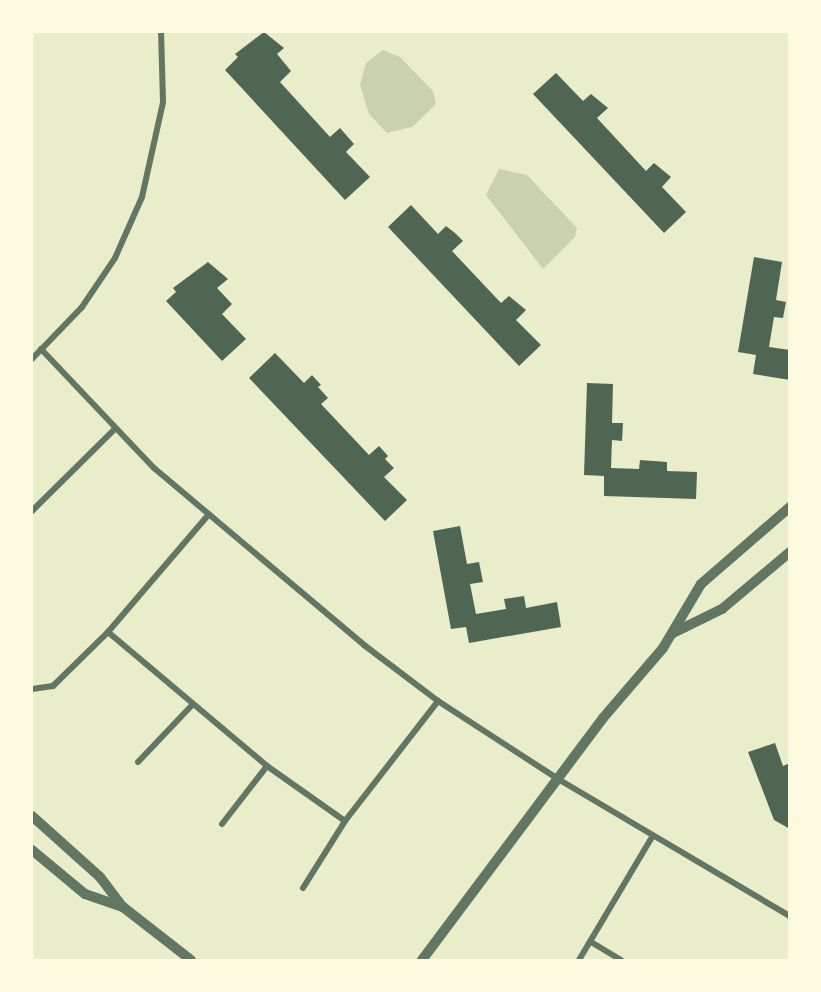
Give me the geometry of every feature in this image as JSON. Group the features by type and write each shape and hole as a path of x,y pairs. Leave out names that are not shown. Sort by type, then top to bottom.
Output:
{"street":[{"path":"32,358 82,307 115,258 142,197 163,102 161,32"},
{"path":"41,350 115,429 209,513 364,645 438,701 652,837 789,916"},
{"path":"32,511 115,429"},
{"path":"422,960 558,779 673,633 701,584 789,507"},
{"path":"32,689 53,686 108,632 209,513"},
{"path":"673,633 722,609 789,552"},
{"path":"108,632 267,766 345,821"},
{"path":"303,888 345,821 438,701"},
{"path":"138,762 192,705"},
{"path":"222,824 267,766"},
{"path":"32,816 100,877 123,907 191,960"},
{"path":"579,960 652,837"},
{"path":"32,850 85,894 123,907"},
{"path":"591,942 621,960"}],"green space":[{"path":"383,50 400,57 433,91 436,104 412,127 387,133 369,114 360,85 366,63"},
{"path":"499,169 527,175 577,228 575,237 543,269 486,195"}],"building":[{"path":"264,32 284,48 277,54 291,71 280,82 330,137 340,128 354,144 346,152 370,177 345,200 225,70 238,57 235,54"},
{"path":"556,73 583,101 591,94 608,108 597,118 646,171 654,163 671,177 662,187 686,212 664,233 533,94"},
{"path":"411,205 438,234 446,226 463,241 452,251 501,303 509,296 526,310 516,320 541,345 519,366 388,227"},
{"path":"754,257 782,262 776,300 786,302 783,318 774,317 769,347 790,350 790,380 753,374 756,355 738,352"},
{"path":"208,262 228,279 217,288 232,304 222,314 246,339 222,361 166,301 176,292 173,288"},
{"path":"275,353 304,383 312,375 321,385 318,387 328,398 321,404 369,455 379,446 388,456 385,459 394,468 384,477 407,500 385,521 249,378"},
{"path":"587,383 613,384 612,423 623,423 622,441 612,440 611,468 639,469 640,460 667,462 667,471 697,472 696,499 604,496 604,476 584,475"},
{"path":"460,526 467,564 479,562 483,582 470,584 476,614 506,609 504,599 524,596 526,608 557,602 561,627 469,643 466,627 451,629 433,531"},
{"path":"775,743 783,766 790,763 790,829 774,820 748,752"}]}
